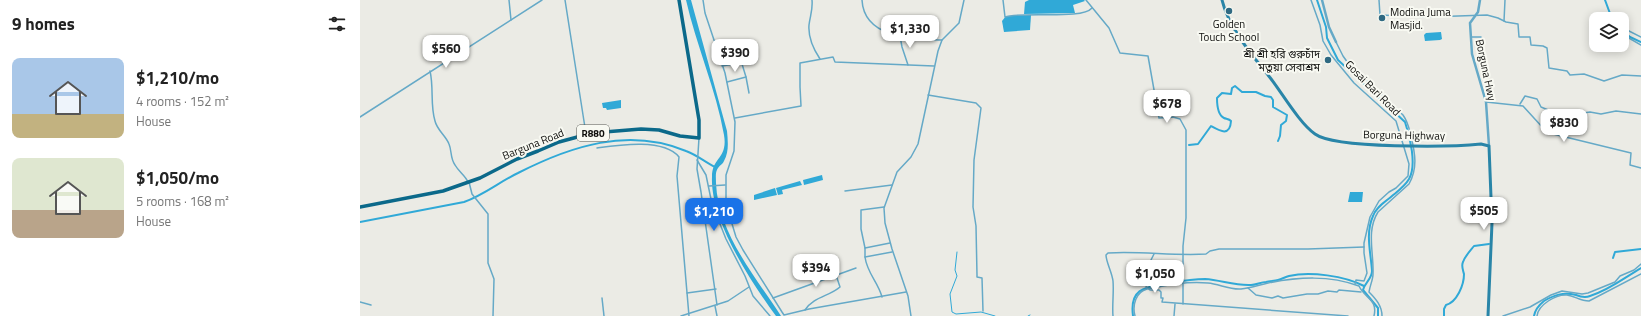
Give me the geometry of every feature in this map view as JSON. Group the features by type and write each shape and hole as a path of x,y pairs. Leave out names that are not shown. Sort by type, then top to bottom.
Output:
{"main road":[{"path":"679,0 699,120 699,138"},
{"name":"Borguna Highway","path":"1222,0 1231,21 1252,54 1304,123 1316,135 1344,143 1404,145 1481,144 1489,146"},
{"name":"Barguna Road","path":"360,207 442,191 487,175 518,158 559,142 586,134 641,129 659,130 680,136 699,138"},
{"path":"1488,316 1492,223 1489,146"}],"street":[{"path":"509,0 511,21"},
{"path":"360,117 542,0"},
{"path":"564,0 586,134"},
{"path":"703,0 705,13 727,82 735,118 734,151 726,175 726,204 736,236 743,250 785,316 804,310 906,292"},
{"path":"812,0 813,11 810,16 809,28 815,51 820,59"},
{"path":"862,0 863,9 867,18 887,33 920,40 942,40"},
{"path":"911,316 906,292 892,252 885,223 884,207 897,172 915,151 918,144 934,66 942,40 959,23 964,0"},
{"path":"1003,0 1005,16 1028,14 1077,14 1089,11 1092,8"},
{"path":"1087,0 1109,28 1120,54 1148,56 1159,118 1173,117 1180,119 1186,130 1186,218 1182,304"},
{"name":"Gosai Bari Road","path":"1311,0 1320,25 1323,41 1333,58 1354,83 1396,121 1409,164 1408,176 1396,188 1384,195 1373,209 1366,229 1364,247"},
{"path":"1322,0 1330,27 1343,56 1348,63 1400,111 1408,121 1414,145 1415,171 1409,184 1374,217 1371,243 1374,272 1369,292 1374,296 1381,309 1382,316"},
{"path":"1379,0 1380,15 1492,16 1504,21 1518,24 1519,37 1530,37 1531,45 1546,47 1549,68 1567,71 1570,75 1584,74 1604,81 1622,75 1641,76"},
{"name":"Borguna Hwy","path":"1480,0 1478,12 1470,23 1474,62 1486,102 1489,146"},
{"path":"1504,21 1505,0"},
{"path":"1629,31 1641,37"},
{"path":"900,36 908,65"},
{"path":"1471,37 1481,37"},
{"path":"1629,38 1641,45"},
{"path":"735,118 801,106 800,64 834,57 835,62 934,66"},
{"path":"722,66 742,64 749,93"},
{"path":"430,71 433,83 432,104 436,123 449,144 451,156 455,166 466,176 476,201 488,214 488,263 494,279 493,316"},
{"path":"727,82 746,77"},
{"path":"928,95 976,103 981,108 974,160 973,207 976,226 977,275 978,277 982,278 983,311"},
{"path":"1519,105 1525,96 1537,98 1541,106 1560,114 1570,115 1590,112 1601,114 1616,111 1641,114"},
{"path":"1486,102 1523,106 1544,129 1549,132 1631,153 1630,165 1641,168"},
{"path":"699,138 697,169 718,305"},
{"path":"597,148 628,143 664,148 677,154 679,157 677,176 689,315"},
{"path":"697,160 706,175 717,218 753,296 770,316"},
{"path":"708,187 725,185"},
{"path":"845,191 892,185"},
{"path":"882,297 880,289 866,266 865,248 861,229 861,210 884,207"},
{"path":"865,248 890,243"},
{"path":"1112,316 1113,282 1106,255 1114,252 1184,255 1206,254 1210,251 1219,249 1308,249 1364,247 1367,273 1364,281 1356,280 1355,284"},
{"path":"865,257 892,252"},
{"path":"1147,289 1146,283 1149,278 1149,264 1154,253"},
{"path":"1503,316 1530,308 1551,294 1562,291 1582,294 1588,293 1615,282 1620,276 1634,270 1641,264"},
{"path":"773,298 856,268"},
{"path":"1537,316 1540,308 1550,300 1566,295 1580,300 1589,301 1641,274"},
{"path":"804,310 807,305 836,291 840,287 836,275"},
{"path":"1135,316 1135,303 1142,290 1184,282 1207,282 1234,289 1248,288 1268,283 1314,278 1338,280 1355,284 1360,286 1361,292"},
{"path":"681,316 689,315 728,301 750,287"},
{"path":"1248,288 1256,295 1272,298 1278,296 1283,298 1307,294 1318,294 1328,290 1337,292 1339,290 1361,292 1371,300 1374,305 1374,316"},
{"path":"687,293 716,289"},
{"path":"1147,289 1159,290 1161,292 1161,298 1163,298 1162,302 1348,316"},
{"path":"602,298 604,316"},
{"path":"360,302 371,305"},
{"path":"1174,316 1175,303"},
{"path":"714,306 717,316"}],"water":[{"path":"686,0 691,0 727,131 727,154 724,162 717,170 716,175 718,201 723,219 731,237 750,270 781,316 776,316 744,268 725,231 718,212 713,194 712,177 714,165 724,149 724,135 716,101"},
{"path":"1029,0 1085,1 1073,5 1075,13 1024,14 1025,2"},
{"path":"1031,15 1030,30 1004,32 1002,21 1006,16"},
{"path":"1441,32 1442,39 1425,41 1424,35 1426,33"},
{"path":"621,100 621,108 607,110 606,108 603,108 602,103"},
{"path":"822,175 823,180 804,185 803,180"},
{"path":"800,181 802,185 782,190 783,194 778,195 776,188"},
{"path":"775,188 777,195 754,200 754,195"},
{"path":"1350,192 1363,192 1362,202 1348,202"}],"waterway":[{"path":"1317,0 1326,27 1327,38 1338,60 1405,122 1411,143 1413,159 1409,179 1406,184 1376,210 1369,230 1372,271 1371,276 1363,290 1378,308 1378,316"},
{"path":"1605,0 1609,12"},
{"path":"1629,36 1641,42"},
{"path":"1189,145 1198,144 1211,126 1221,131 1227,131 1229,129 1231,121 1220,115 1217,98 1222,93 1231,94 1232,88 1235,86 1242,92 1256,92 1271,97 1273,100 1273,107 1287,115 1286,121 1281,125 1278,141"},
{"path":"360,222 464,202 478,196 538,163 579,148 600,143 621,140 664,144 690,153 715,167"},
{"path":"1444,316 1444,309 1446,305 1457,297 1463,283 1464,274 1462,265 1465,258 1474,246 1489,244"},
{"path":"1613,258 1615,252 1641,249"},
{"path":"957,252 955,270 957,276 950,294 952,312 956,314 981,312 995,316"},
{"path":"1534,316 1540,304 1551,297 1567,294 1588,297 1610,287 1641,268"},
{"path":"1133,316 1132,306 1134,299 1141,290 1187,280 1205,279 1239,285 1255,285 1289,276 1317,274 1337,277 1356,282 1364,286"}],"place":[{"name":"Golden Touch School","path":"1229,11"},
{"name":"Modina Juma Masjid.","path":"1382,18"},
{"name":"শ্রী শ্রী হরি গুরুচাঁদ মতুয়া সেবাশ্রম","path":"1328,60"}]}
